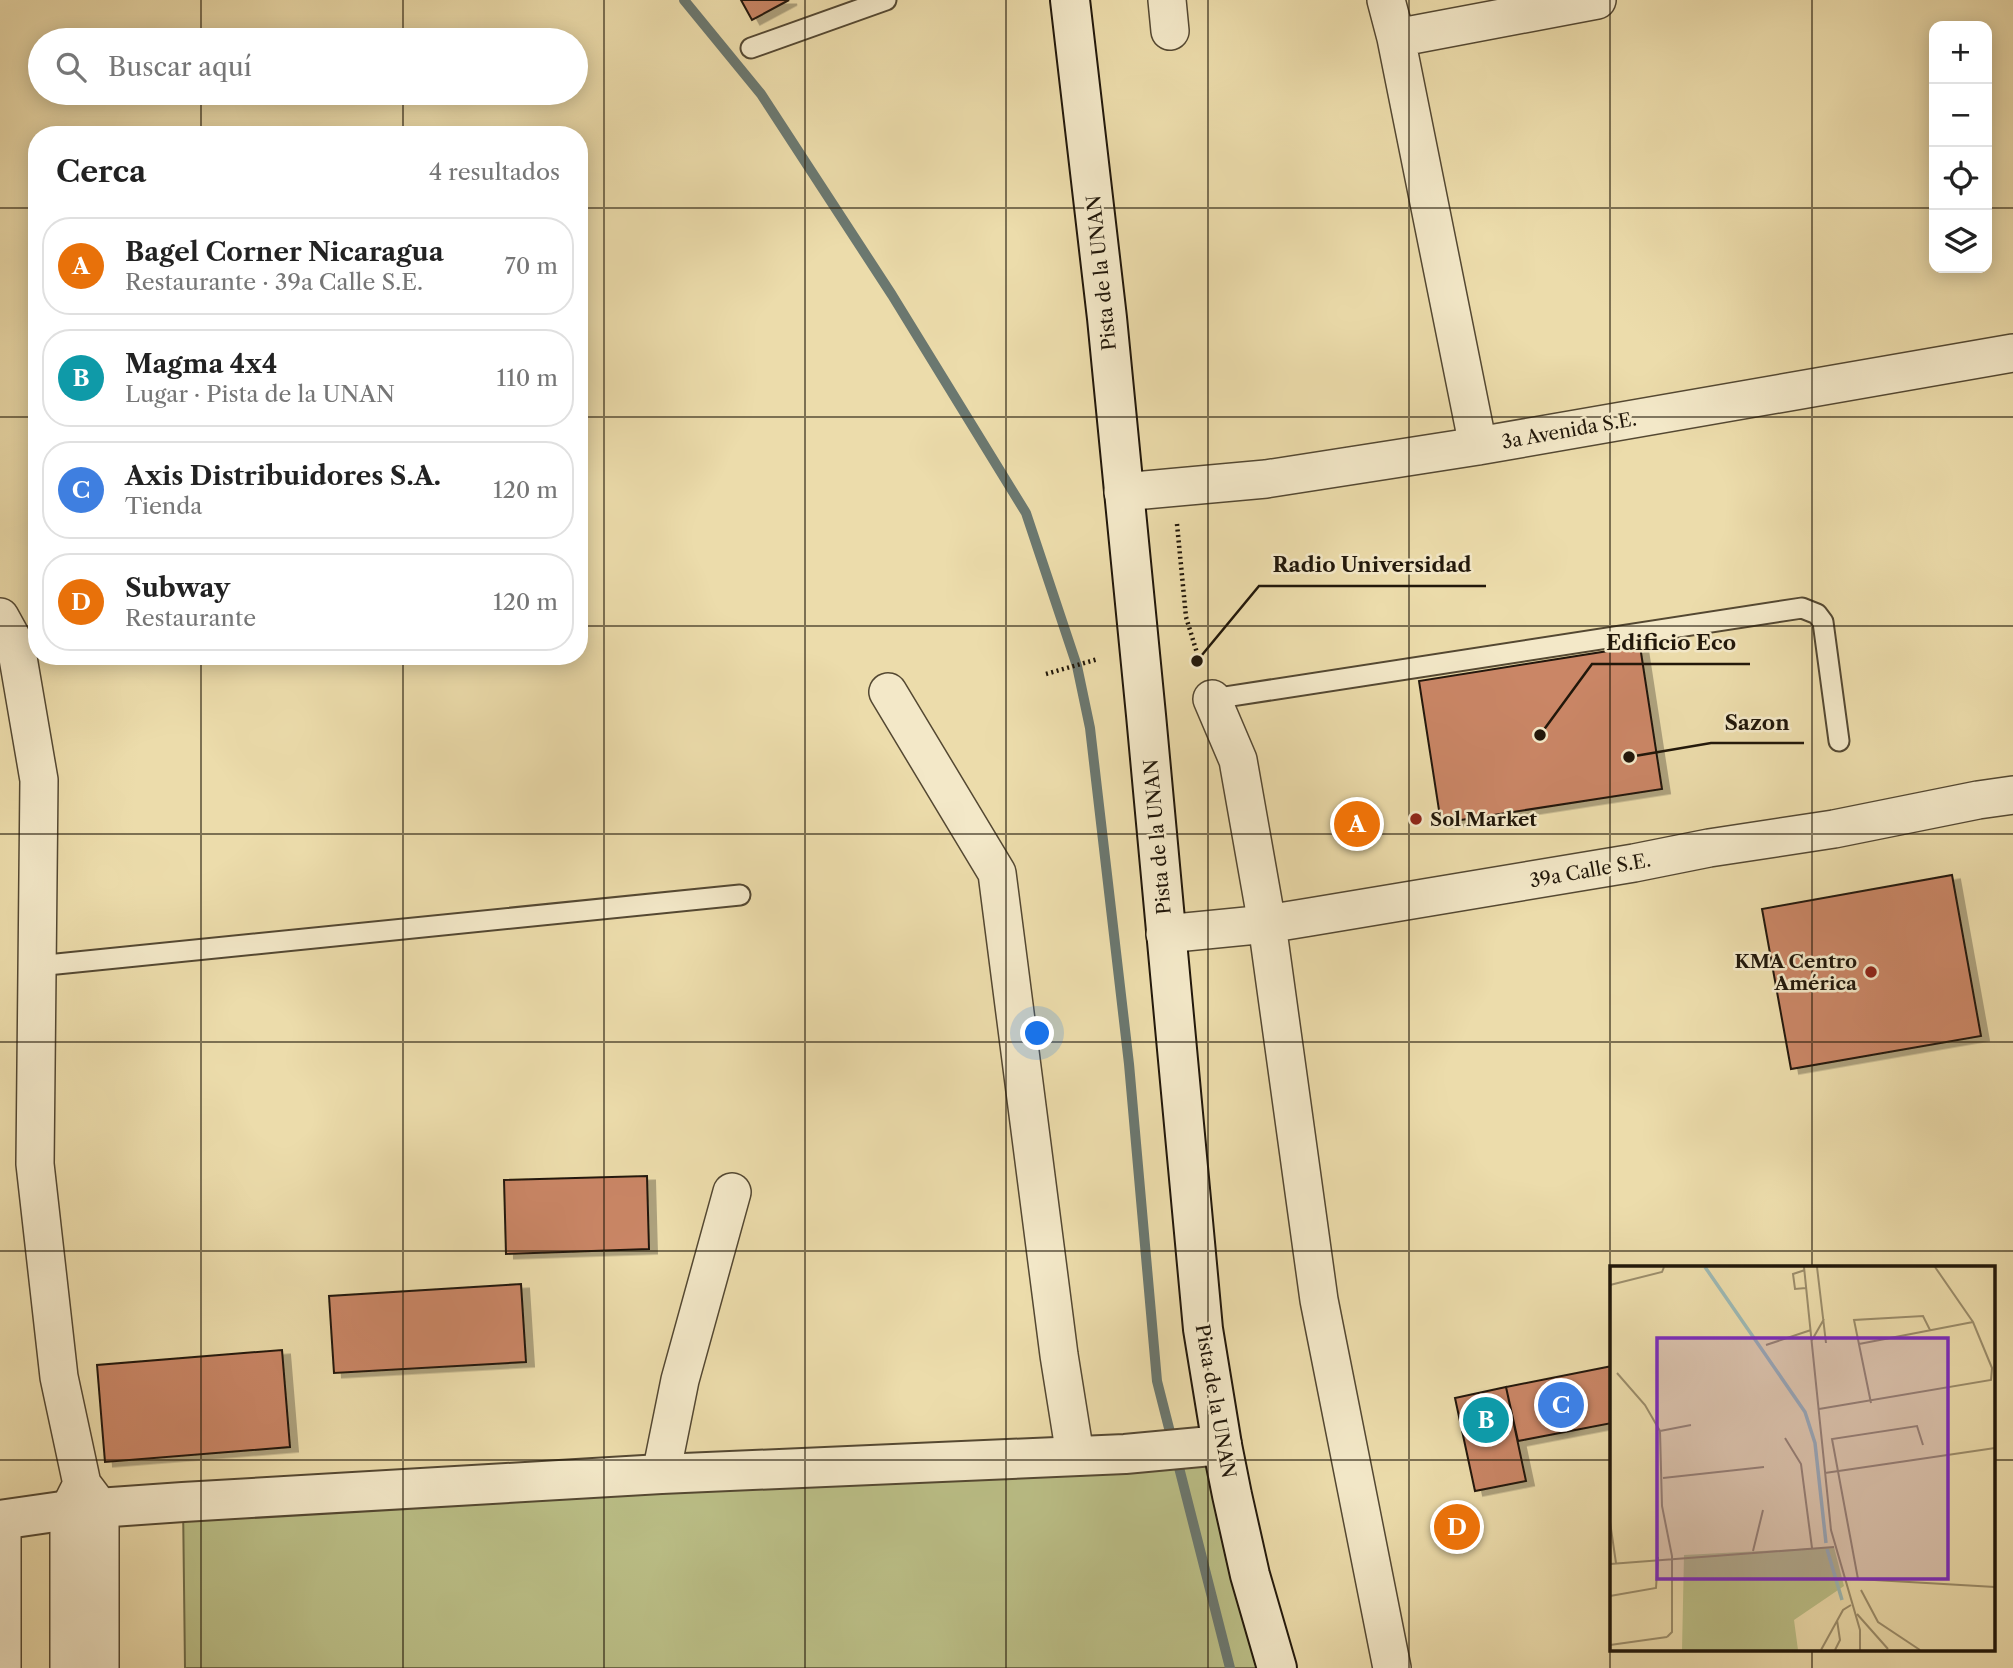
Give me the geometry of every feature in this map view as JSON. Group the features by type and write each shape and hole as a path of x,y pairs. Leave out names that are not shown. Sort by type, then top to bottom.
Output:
{"main road":[{"name":"Pista de la UNAN","path":"1073,4 1146,715 1203,1329 1222,1445 1250,1575 1277,1668"},
{"path":"1,1520 84,1501 196,1501 661,1474 1125,1454 1222,1445"}],"street":[{"path":"1386,0 1396,38 1478,446"},
{"path":"1396,38 1597,0"},
{"name":"3a Avenida S.E.","path":"1124,492 1266,479 1478,446 2013,353"},
{"path":"18,635 39,780 35,1164 60,1377 84,1501 100,1668"},
{"path":"888,692 997,873 1059,1355 1075,1455"},
{"path":"1212,699 1238,760 1267,924 1319,1300 1392,1668"},
{"name":"39a Calle S.E.","path":"1165,934 1267,924 1834,829 1978,800 2013,796"},
{"path":"661,1474 680,1380 732,1192"},
{"path":"69,1668 84,1501"},
{"path":"1,1520 2,1668"}],"lane":[{"path":"751,48 886,0"},
{"path":"1212,699 1802,608 1817,614 1823,622 1839,741"},
{"path":"37,966 740,895"}],"path":[{"path":"1174,488 1186,617 1212,699"},
{"path":"1046,674 1098,659"}],"green space":[{"path":"1222,1445 1277,1668 185,1668 183,1502"}],"building":[{"path":"741,0 789,0 752,20"},
{"path":"1640,646 1662,789 1441,823 1419,681"},
{"name":"KMA Centro América","path":"1952,875 1981,1036 1791,1069 1762,909"},
{"path":"647,1176 649,1249 506,1254 504,1180"},
{"path":"521,1284 526,1362 334,1373 329,1296"},
{"path":"282,1350 290,1447 105,1462 97,1365"},
{"path":"1610,1366 1610,1423 1518,1441 1506,1387"},
{"path":"1506,1387 1526,1481 1475,1491 1455,1398"}],"waterway":[{"path":"684,0 761,94 892,295 1026,513 1077,666 1090,728 1129,1064 1157,1381 1230,1668"}],"place":[{"name":"Radio Universidad","path":"1197,661"},
{"name":"Edificio Eco","path":"1540,735"},
{"name":"Sazon","path":"1629,757"},
{"name":"Sol Market","path":"1416,819"},
{"name":"Bagel Corner Nicaragua","path":"1357,824"},
{"name":"KMA Centro América","path":"1871,972"},
{"name":"Axis Distribuidores S.A.","path":"1561,1405"},
{"name":"Magma 4x4","path":"1486,1420"},
{"name":"Subway","path":"1457,1527"}]}
